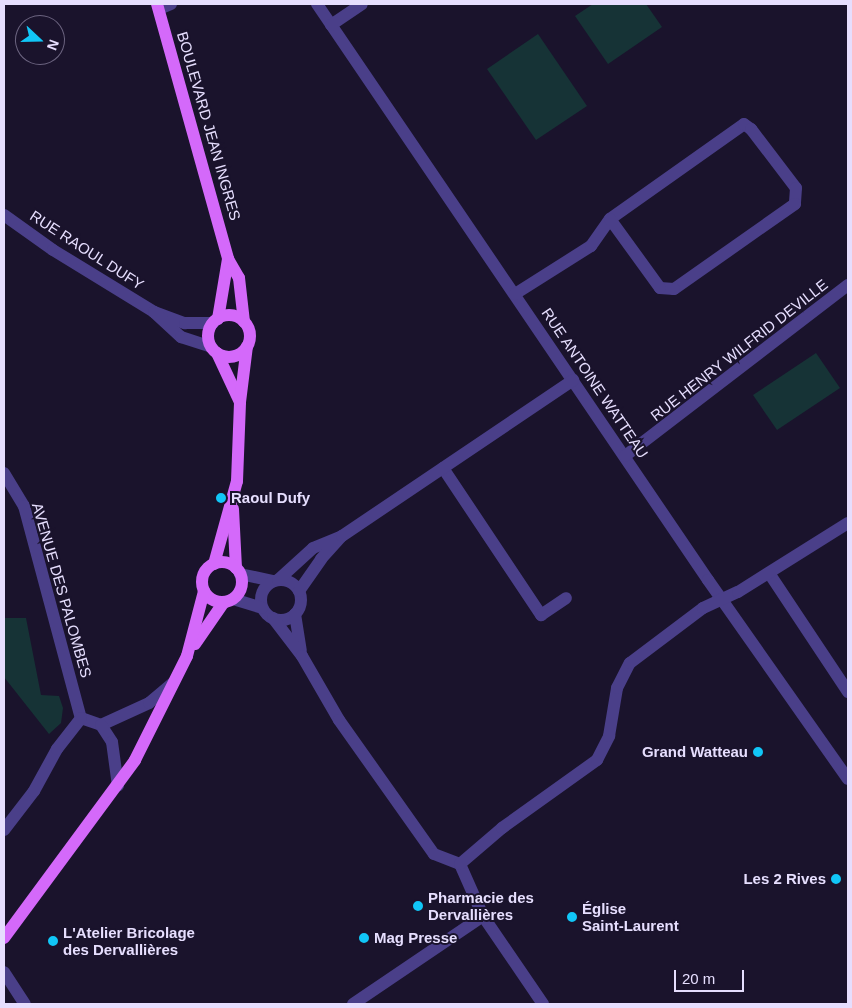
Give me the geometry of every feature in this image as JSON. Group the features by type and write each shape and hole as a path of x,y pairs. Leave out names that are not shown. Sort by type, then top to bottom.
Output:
{"main road":[{"name":"BOULEVARD JEAN INGRES","path":"158,7 228,258 239,278 244,322"},
{"name":"BOULEVARD JEAN INGRES","path":"216,321 228,258"},
{"path":"4,938 118,786 151,732 187,656 204,591 203,577 214,564 232,504 237,480 240,402 250,333 244,322 230,316 216,321 208,335 240,402"},
{"path":"214,350 234,356 247,346"},
{"path":"187,656 242,585 238,571 232,504"},
{"path":"214,564 226,563 238,571"},
{"path":"204,591 214,600 229,600"}],"street":[{"path":"158,7 171,4"},
{"name":"RUE ANTOINE WATTEAU","path":"317,4 848,779"},
{"path":"331,25 362,4"},
{"path":"515,294 591,246 610,219 744,124 751,129 796,188 796,204 674,289 660,288 610,219"},
{"name":"RUE RAOUL DUFY","path":"4,215 52,250 154,312 181,337 214,350"},
{"name":"RUE HENRY WILFRID DEVILLE","path":"625,456 848,285"},
{"name":"RUE RAOUL DUFY","path":"154,312 184,322 216,321"},
{"path":"262,608 262,592 312,548 342,536 573,380"},
{"path":"442,468 541,615 566,598"},
{"name":"AVENUE DES PALOMBES","path":"4,473 24,506 82,718"},
{"path":"460,864 502,828 597,760 609,736 617,688 630,663 704,608 769,573 848,523"},
{"path":"299,590 321,559 342,536"},
{"path":"238,571 275,580 288,580 299,590 301,603 295,614 284,620 273,618"},
{"path":"769,573 848,692"},
{"path":"229,600 262,608 273,618 302,656 339,720 434,854 460,864 482,916 543,1004"},
{"path":"295,614 302,656"},
{"path":"100,725 149,703 175,682"},
{"path":"4,830 34,791 57,750 82,718 100,725 112,742 118,786"},
{"path":"353,1004 482,916"},
{"path":"4,972 25,1004"}],"green space":[{"path":"593,4 646,4 662,27 608,64 575,16"},
{"path":"538,34 587,106 536,140 487,69"},
{"path":"816,353 840,388 777,430 753,395"},
{"path":"4,618 26,618 41,695 59,696 63,708 61,723 49,734 4,677"}],"place":[{"name":"Raoul Dufy","path":"221,498"},
{"name":"Grand Watteau","path":"758,752"},
{"name":"Les 2 Rives","path":"836,879"},
{"name":"Pharmacie des Dervallières","path":"418,906"},
{"name":"Église Saint-Laurent","path":"572,917"},
{"name":"Mag Presse","path":"364,938"},
{"name":"L'Atelier Bricolage des Dervallières","path":"53,941"}]}
